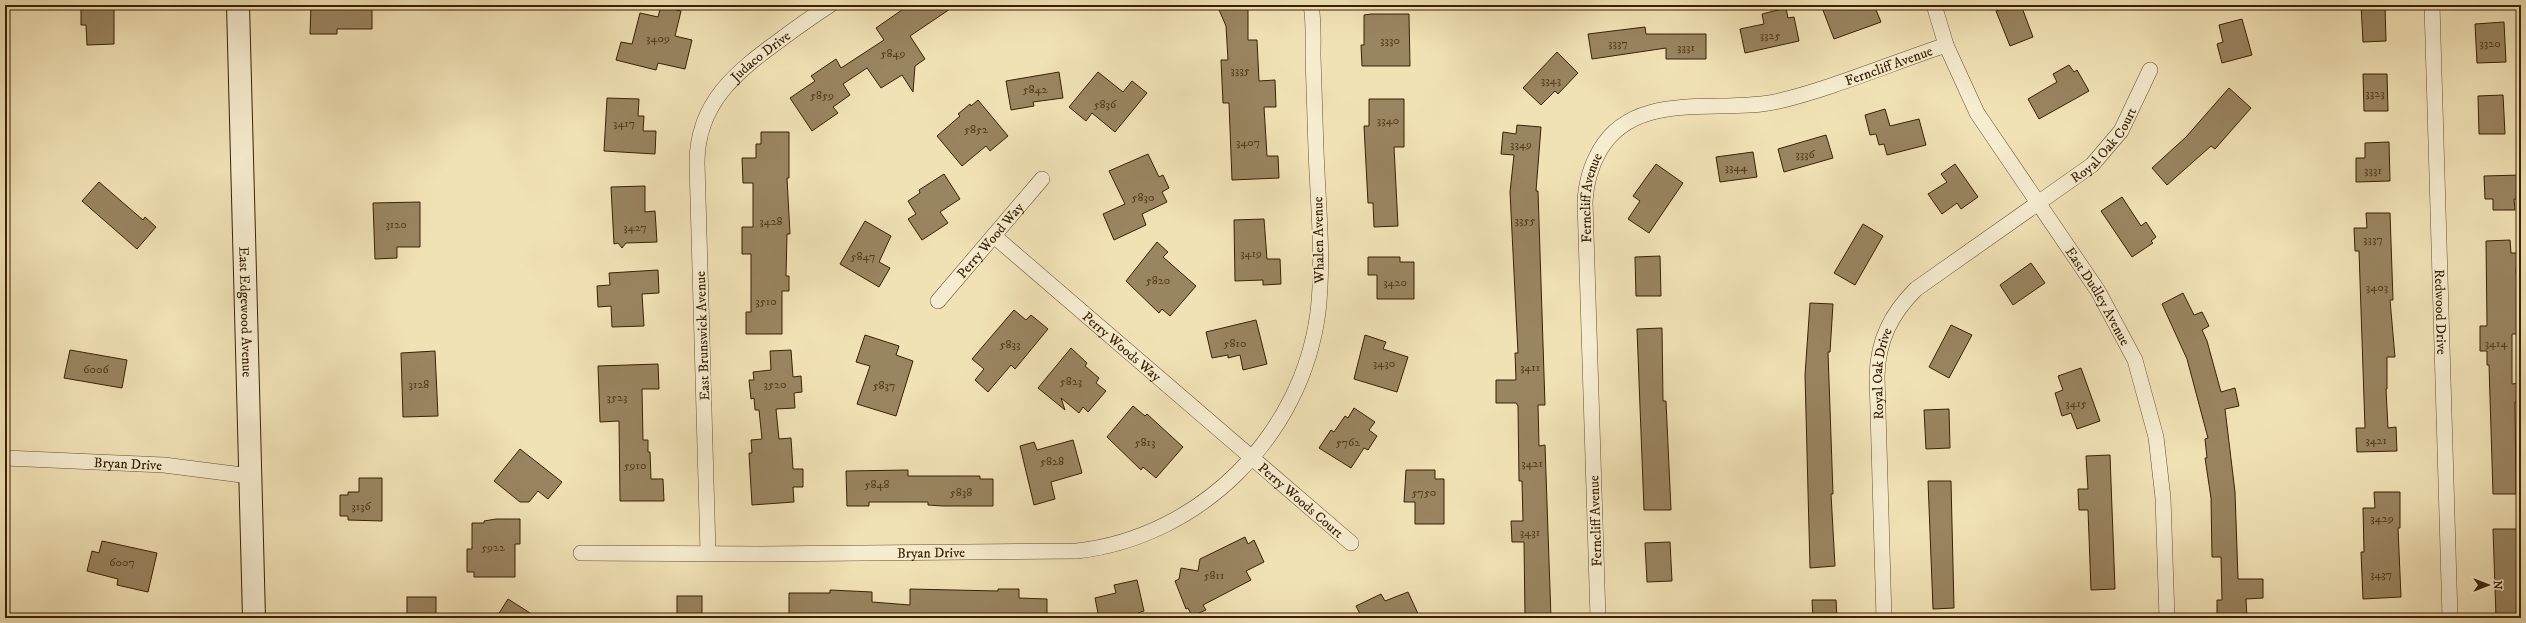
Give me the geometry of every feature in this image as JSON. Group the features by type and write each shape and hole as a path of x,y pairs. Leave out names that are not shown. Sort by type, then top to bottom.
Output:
{"main road":[{"name":"East Edgewood Avenue","path":"238,5 254,618"}],"street":[{"name":"Judaco Drive","path":"705,120 719,93 731,78 830,5"},
{"name":"Whalen Avenue","path":"1251,457 1274,429 1296,389 1309,355 1318,311 1320,274 1311,5"},
{"name":"East Dudley Avenue","path":"1934,5 1946,45 1958,76 1981,120 2039,204 2116,322 2134,360 2146,394 2156,437 2162,485 2167,618"},
{"name":"Redwood Drive","path":"2432,5 2450,618"},
{"name":"Ferncliff Avenue","path":"1598,618 1585,202 1588,175 1604,143 1624,124 1649,112 1671,108 1738,107 1777,101 1946,45"},
{"name":"Royal Oak Court","path":"2039,204 2092,165 2110,147 2124,125 2150,70"},
{"name":"East Brunswick Avenue","path":"705,120 697,163 708,552"},
{"name":"Perry Wood Way","path":"938,301 1042,179"},
{"name":"Royal Oak Drive","path":"1884,618 1877,358 1884,332 1897,309 1916,289 2039,204"},
{"name":"Perry Woods Way","path":"994,236 1251,457"},
{"name":"Bryan Drive","path":"582,553 708,552 767,554 1060,551 1102,547 1154,531 1193,511 1228,483 1251,457"},
{"name":"Perry Woods Court","path":"1251,457 1351,543"},
{"name":"Bryan Drive","path":"5,458 164,465 250,476"}],"building":[{"path":"81,5 114,5 114,44 87,45 86,25 81,25"},
{"path":"311,5 372,5 372,29 337,29 337,34 310,34"},
{"path":"909,5 956,5 910,36 925,59 915,66 913,92 902,75 881,88 867,68 843,84 850,95 833,107 838,113 812,131 790,98 815,81 811,76 836,59 841,68 884,40 876,28"},
{"path":"1217,5 1248,5 1248,40 1257,40 1259,81 1275,80 1276,107 1264,107 1267,156 1278,156 1279,178 1232,180 1229,103 1223,103 1221,60 1228,60 1226,26"},
{"path":"1821,5 1874,5 1881,22 1834,39"},
{"path":"2011,5 2021,5 2033,37 2010,46 1996,11"},
{"path":"2361,5 2385,5 2386,41 2363,42"},
{"path":"661,6 681,11 675,36 692,40 685,69 658,63 656,70 616,60 621,42 632,44 640,13 658,17"},
{"path":"1786,8 1788,18 1794,17 1799,41 1745,53 1740,29 1764,24 1762,14"},
{"path":"1409,14 1410,66 1362,66 1361,45 1364,45 1364,15"},
{"path":"2242,19 2252,55 2222,63 2217,44 2223,42 2219,25"},
{"path":"2504,22 2506,62 2477,63 2475,24"},
{"path":"1645,27 1646,34 1706,34 1706,59 1666,59 1666,48 1592,59 1588,34"},
{"path":"1557,52 1578,73 1558,94 1555,91 1541,105 1523,88"},
{"path":"2069,65 2074,72 2077,70 2089,91 2039,119 2028,99 2057,82 2053,74"},
{"path":"1059,72 1063,98 1033,102 1034,106 1011,110 1006,81"},
{"path":"1098,72 1123,92 1132,81 1147,93 1115,132 1092,113 1086,121 1069,107"},
{"path":"2363,74 2387,74 2388,111 2364,111"},
{"path":"2229,88 2251,108 2215,149 2211,146 2167,185 2152,168 2186,137"},
{"path":"2503,95 2505,134 2479,134 2478,96"},
{"path":"607,98 639,99 638,116 644,116 643,131 656,131 655,154 604,151"},
{"path":"1369,99 1404,99 1404,147 1394,147 1398,226 1374,227 1373,203 1368,203 1364,126 1369,126"},
{"path":"978,100 1008,136 990,151 986,146 962,166 937,136 960,116 958,114 970,104 971,106"},
{"path":"1885,109 1890,126 1919,119 1926,145 1887,155 1884,144 1879,145 1876,134 1870,135 1865,115"},
{"path":"1517,125 1541,127 1536,191 1538,191 1545,405 1538,405 1539,446 1545,445 1551,618 1525,618 1524,542 1512,542 1511,521 1523,521 1522,481 1519,481 1518,406 1516,403 1496,403 1496,380 1516,380 1515,353 1518,353 1510,192 1514,155 1501,154 1503,132 1516,134"},
{"path":"761,132 789,132 789,178 787,178 790,234 787,234 786,276 789,276 789,291 782,291 782,334 746,334 746,312 751,312 751,254 742,254 742,227 753,227 753,183 743,183 742,158 756,158 756,144 761,144"},
{"path":"1826,135 1833,158 1784,172 1778,149"},
{"path":"2389,142 2390,181 2356,182 2356,158 2365,158 2365,143"},
{"path":"1753,152 1757,177 1720,182 1716,157"},
{"path":"1148,154 1159,177 1163,175 1169,188 1162,192 1167,202 1142,214 1146,225 1114,240 1103,214 1125,204 1109,171"},
{"path":"1656,164 1683,183 1649,233 1628,219 1640,201 1633,196"},
{"path":"1955,164 1978,197 1961,209 1957,203 1942,214 1928,194 1947,182 1941,174"},
{"path":"944,174 960,199 940,212 948,223 922,240 908,219 916,214 908,201 920,193 919,190"},
{"path":"2521,175 2521,199 2514,199 2515,210 2493,210 2493,199 2485,199 2484,176"},
{"path":"99,182 143,220 145,217 156,227 137,249 82,201"},
{"path":"645,186 645,212 655,211 657,242 626,243 622,248 618,243 614,244 611,187"},
{"path":"2122,197 2141,226 2146,222 2156,237 2151,241 2153,243 2132,257 2101,211"},
{"path":"420,202 420,247 397,247 397,258 375,259 373,203"},
{"path":"2366,213 2390,213 2393,300 2390,300 2395,357 2387,357 2386,389 2388,428 2396,427 2397,451 2357,452 2356,428 2365,428 2359,251 2355,251 2354,228 2367,228"},
{"path":"1264,219 1267,259 1280,259 1281,284 1263,285 1263,280 1235,281 1234,220"},
{"path":"865,221 891,236 879,262 890,268 879,287 840,264"},
{"path":"1863,224 1883,236 1855,285 1834,273"},
{"path":"2510,240 2511,253 2521,253 2521,269 2516,269 2521,334 2512,334 2512,384 2521,383 2521,402 2515,402 2516,494 2493,494 2489,365 2487,365 2487,351 2480,351 2480,326 2487,326 2486,241"},
{"path":"1157,242 1168,252 1163,257 1196,286 1170,316 1162,309 1159,313 1126,281"},
{"path":"1660,256 1661,296 1636,296 1635,257"},
{"path":"1368,257 1400,257 1400,262 1414,262 1414,299 1377,299 1377,275 1368,275"},
{"path":"2031,263 2045,283 2013,305 2000,285"},
{"path":"658,270 659,293 642,294 644,326 612,327 611,306 598,307 597,286 610,285 609,273"},
{"path":"2183,293 2194,315 2202,312 2209,326 2202,330 2207,341 2221,392 2235,388 2239,406 2225,409 2235,492 2238,579 2263,579 2263,598 2246,599 2247,618 2217,618 2217,600 2222,600 2221,557 2212,557 2211,498 2205,458 2207,458 2205,439 2208,438 2187,359 2162,304"},
{"path":"1810,303 1833,304 1830,352 1828,352 1833,494 1831,494 1835,566 1810,568 1805,375"},
{"path":"1014,310 1026,320 1031,315 1048,329 1015,369 1011,365 988,392 975,380 984,369 972,359"},
{"path":"1256,320 1267,364 1243,370 1240,355 1228,358 1228,355 1212,358 1206,332"},
{"path":"1951,325 1972,335 1949,378 1929,367"},
{"path":"1662,328 1663,401 1666,401 1671,510 1644,510 1637,329"},
{"path":"865,335 899,346 896,355 913,361 896,416 857,404 870,366 856,362"},
{"path":"1365,335 1386,342 1383,349 1408,357 1397,392 1354,379"},
{"path":"1071,348 1087,363 1085,366 1099,378 1096,383 1106,391 1088,412 1083,407 1079,413 1061,398 1065,410 1038,388"},
{"path":"70,350 127,360 122,388 64,378"},
{"path":"791,350 793,377 801,376 802,392 794,393 795,408 776,409 779,439 791,438 793,469 803,469 803,487 793,487 794,502 752,505 749,453 752,453 751,440 762,439 759,410 755,410 754,398 751,399 749,380 754,380 753,372 771,370 770,351"},
{"path":"435,351 438,416 403,417 401,353"},
{"path":"658,364 659,389 642,389 643,440 648,440 651,479 663,479 664,501 620,501 619,421 600,422 598,366"},
{"path":"2081,368 2100,421 2077,429 2071,413 2062,416 2055,393 2063,390 2058,376"},
{"path":"1133,406 1145,416 1147,414 1183,447 1156,478 1143,467 1141,470 1107,437"},
{"path":"1354,408 1375,422 1369,430 1377,436 1368,450 1364,448 1351,468 1319,448 1331,430 1334,432 1345,416 1348,418"},
{"path":"1949,409 1950,448 1926,449 1924,410"},
{"path":"1073,440 1082,473 1051,482 1055,499 1034,505 1020,446 1034,442 1037,450"},
{"path":"520,449 562,482 548,499 538,491 529,502 520,502 494,481"},
{"path":"2110,455 2115,589 2091,590 2088,510 2079,510 2078,489 2088,489 2086,456"},
{"path":"908,470 908,476 980,476 980,479 993,479 993,506 943,506 928,505 928,502 869,502 869,506 847,506 846,471"},
{"path":"1406,470 1435,470 1435,479 1444,479 1444,524 1415,524 1415,502 1404,502"},
{"path":"359,478 382,478 382,521 348,520 348,516 340,516 340,495 348,495 348,492 359,492"},
{"path":"1928,481 1951,481 1954,608 1933,609"},
{"path":"2374,492 2400,492 2400,528 2398,528 2401,597 2363,599 2361,552 2364,552 2363,508 2375,508"},
{"path":"496,519 520,519 520,544 515,544 515,577 474,577 474,572 467,572 467,549 472,549 472,523 484,523 484,521"},
{"path":"2493,529 2518,529 2520,618 2496,618"},
{"path":"1245,537 1248,544 1254,540 1264,562 1246,571 1251,580 1203,605 1206,610 1192,616 1188,608 1186,609 1175,581 1179,579 1181,568 1198,571 1200,559"},
{"path":"102,541 157,553 148,592 117,585 118,579 87,571 92,551 99,553"},
{"path":"1670,542 1672,581 1647,582 1645,543"},
{"path":"1137,580 1144,611 1138,613 1139,618 1099,618 1095,598 1116,593 1114,585"},
{"path":"910,589 998,591 998,589 1019,589 1019,598 1047,599 1047,618 842,618 808,616 808,618 789,618 789,593 830,593 830,590 872,592 872,602 910,605"},
{"path":"1408,592 1420,618 1362,618 1356,606 1381,594 1385,601"},
{"path":"677,596 702,596 702,618 677,618"},
{"path":"407,597 436,597 436,618 407,618"},
{"path":"508,599 538,618 496,618"},
{"path":"1812,600 1836,600 1837,618 1813,618"}]}
